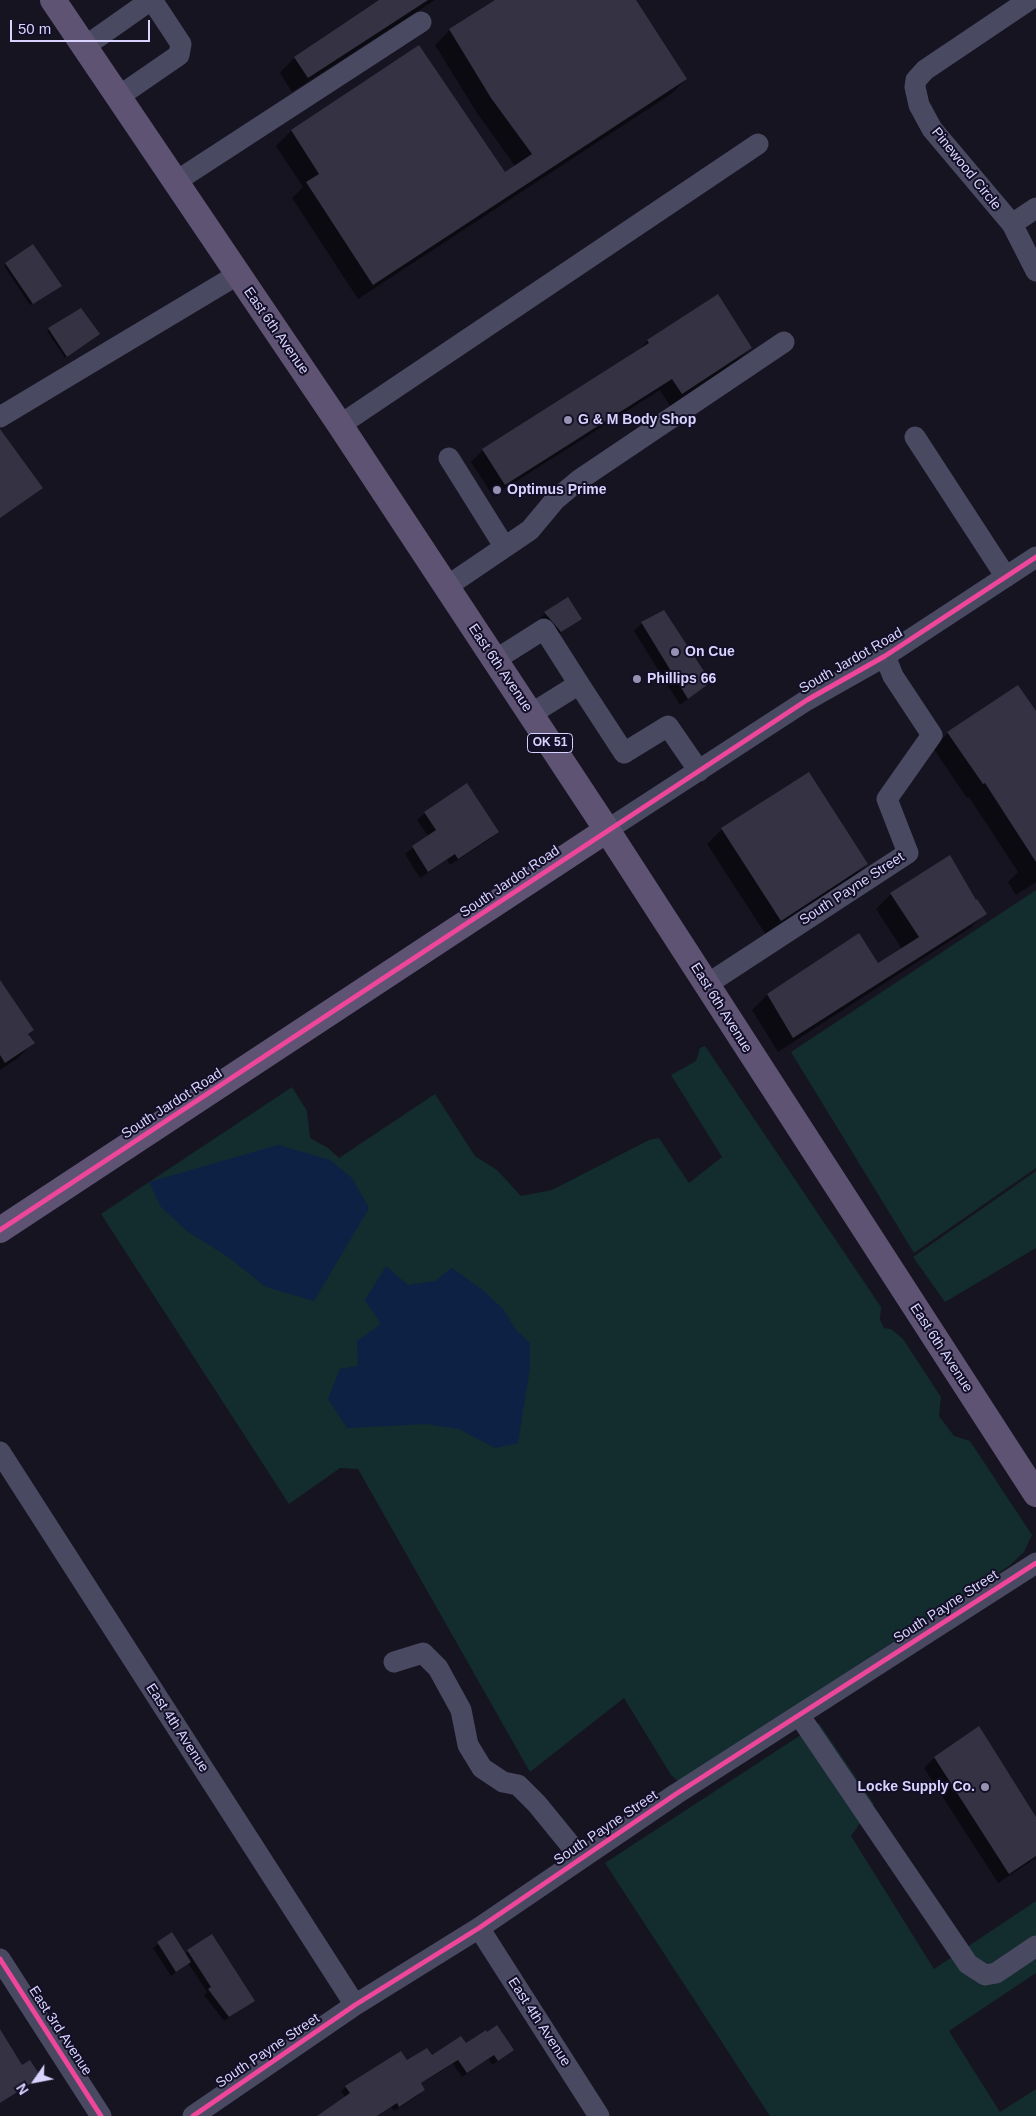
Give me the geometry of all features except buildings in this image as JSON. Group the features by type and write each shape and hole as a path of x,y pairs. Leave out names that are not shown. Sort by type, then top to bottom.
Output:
{"main road":[{"name":"East 6th Avenue","path":"56,1 84,46 340,425 531,714 1036,1494"},
{"name":"South Jardot Road","path":"0,1230 607,830"}],"street":[{"path":"84,46 152,0 180,44 179,55 118,97"},
{"name":"Pinewood Circle","path":"1029,0 926,70 916,80 915,87 919,105 932,129 1012,224 1036,271"},
{"path":"175,182 421,22"},
{"path":"340,425 758,144"},
{"path":"1012,224 1036,208"},
{"path":"0,417 237,275"},
{"path":"446,587 530,530 555,500 579,480 784,342"},
{"path":"915,437 1006,577"},
{"path":"449,458 504,546"},
{"name":"South Jardot Road","path":"607,830 807,700 885,656 1036,557"},
{"path":"495,660 544,629 624,753 668,726 699,771"},
{"name":"South Payne Street","path":"706,985 908,853 887,799 932,735 893,676 885,656"},
{"path":"531,714 579,684"},
{"name":"East 4th Avenue","path":"0,1452 355,2004"},
{"name":"South Payne Street","path":"193,2116 355,2004 479,1928 581,1858 799,1715 1036,1563"},
{"path":"394,1662 407,1656 422,1653 438,1668 462,1710 468,1745 482,1768 503,1782 518,1785 537,1804 581,1858"},
{"path":"799,1715 968,1964 985,1974 996,1973 1036,1946"},
{"name":"East 4th Avenue","path":"479,1928 599,2116"},
{"name":"East 3rd Avenue","path":"0,1959 101,2116"}],"green space":[{"path":"1036,890 1036,1168 914,1253 791,1052"},
{"path":"705,1046 881,1307 880,1320 884,1328 891,1329 903,1339 941,1397 939,1416 954,1436 970,1441 1032,1535 1024,1552 1009,1566 679,1782 671,1775 624,1698 530,1772 358,1469 340,1468 289,1504 101,1214 292,1087 307,1111 310,1138 328,1148 339,1158 435,1094 475,1156 497,1170 521,1196 552,1190 649,1140 659,1138 689,1183 722,1157 671,1075 696,1061 700,1048"},
{"path":"1036,1171 1036,1248 945,1302 913,1257"},
{"path":"819,1723 874,1804 851,1836 934,1969 1036,1901 1036,1973 949,2031 1000,2112 1036,2089 1036,2116 770,2116 605,1863"}],"water":[{"path":"278,1145 330,1160 352,1178 369,1208 314,1301 266,1287 228,1257 187,1231 161,1207 149,1182"},
{"path":"386,1266 408,1285 435,1281 452,1268 484,1291 503,1309 516,1330 530,1343 530,1368 518,1443 495,1448 459,1429 426,1424 347,1428 328,1399 340,1369 358,1366 357,1341 381,1324 365,1300"}],"cycle path":[{"path":"0,1230 807,700 885,656 1036,557"},
{"path":"193,2116 355,2005 479,1928 676,1794 1036,1563"},
{"path":"0,1959 101,2116"}],"place":[{"name":"G & M Body Shop","path":"568,420"},
{"name":"Optimus Prime","path":"497,490"},
{"name":"On Cue","path":"675,652"},
{"name":"Phillips 66","path":"637,679"},
{"name":"Locke Supply Co.","path":"985,1787"}]}
